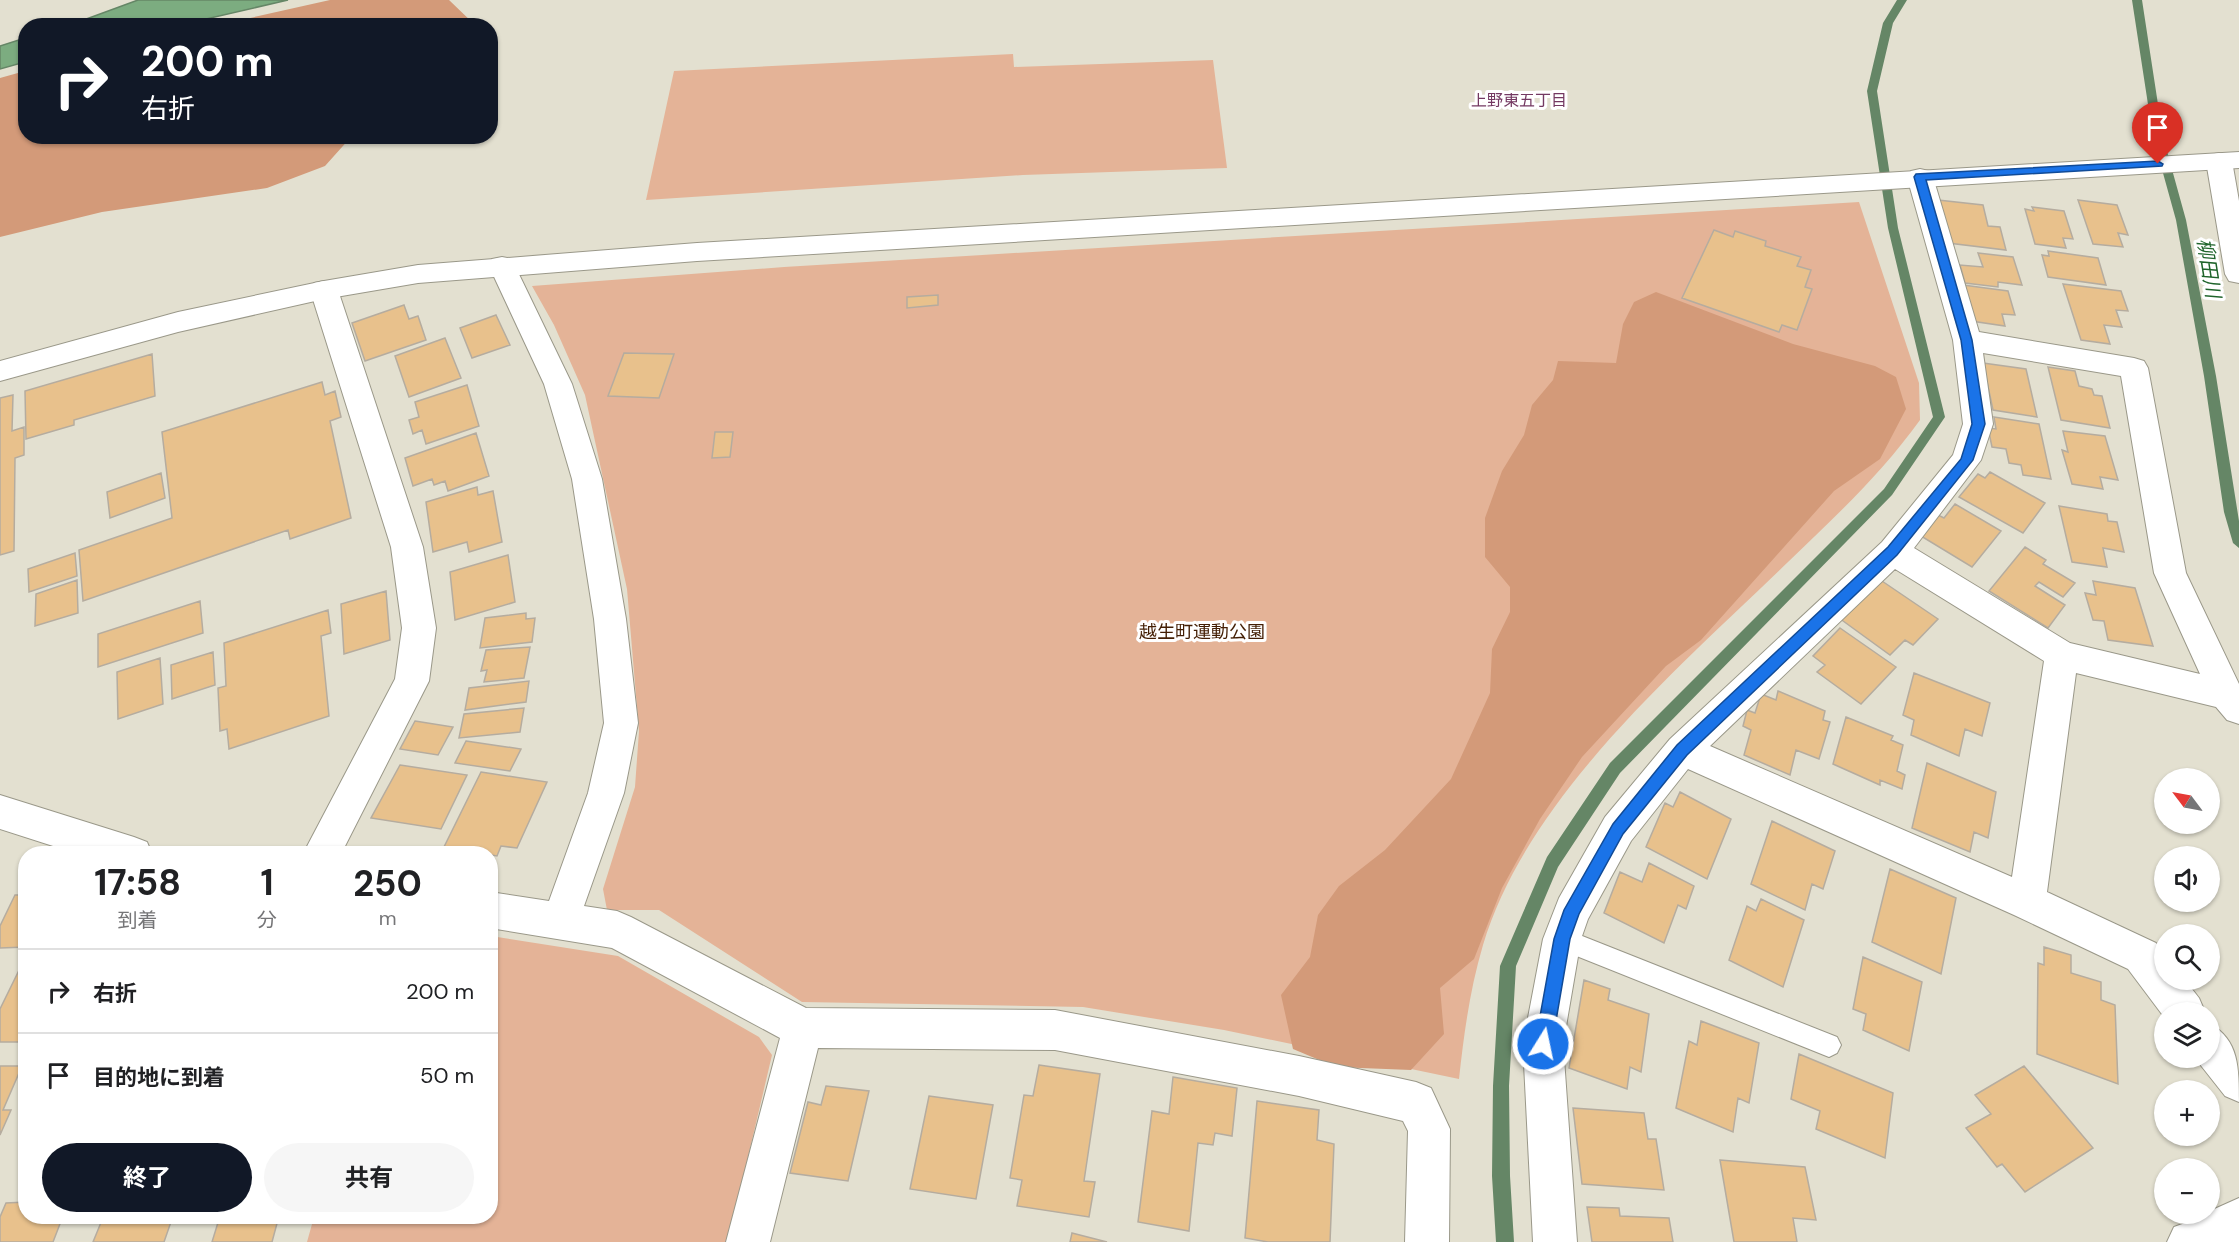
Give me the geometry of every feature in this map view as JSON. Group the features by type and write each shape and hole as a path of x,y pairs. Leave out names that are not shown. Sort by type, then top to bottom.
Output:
{"street":[{"path":"0,371 178,322 324,290 418,274 502,266 1915,177 2220,161 2239,274"},
{"path":"1555,1242 1543,1044 1562,939 1572,910 1618,829 1682,750 1893,551 1966,460 1978,424 1967,340 1915,177"},
{"path":"502,266 558,384 587,479 609,619 621,723 606,793 561,919"},
{"path":"324,290 407,547 419,628 412,681 325,846"},
{"path":"1967,340 2134,368 2170,573 2233,702"},
{"path":"1893,551 2062,655 2233,702"},
{"path":"2027,902 2062,655"},
{"path":"1682,750 2027,902 2142,956 2177,1002"},
{"path":"0,812 108,846"},
{"path":"498,911 561,919 616,930 803,1029 1055,1030 1299,1076 1416,1103 1429,1129 1427,1242"},
{"path":"748,1242 803,1029"},
{"path":"2220,1057 2239,1082"},
{"path":"2189,1242 2239,1220"}],"lane":[{"path":"1562,939 1828,1045"}],"green space":[{"path":"1013,54 1014,67 1213,60 1227,168 1023,175 646,200 674,71"},
{"name":"越生町運動公園","path":"1859,202 1919,383 1920,420 1857,494 1655,690 1571,786 1534,837 1505,890 1483,945 1468,1011 1459,1079 1224,1030 1083,1007 802,1002 659,910 607,910 603,889 635,787 639,731 627,589 585,395 554,325 532,286 784,267"},
{"path":"498,937 618,956 759,1037 772,1055 728,1242 307,1242 312,1224 498,1224"}],"shaded area":[{"path":"138,0 288,0 210,18 89,18"},
{"path":"330,0 449,0 468,18 250,18"},
{"path":"18,40 18,64 0,69 0,46"},
{"path":"18,73 18,144 345,144 325,166 267,188 102,212 0,237 0,78"},
{"path":"1656,292 1793,344 1875,366 1896,377 1906,409 1880,459 1834,491 1701,640 1666,666 1582,757 1540,819 1502,888 1474,959 1440,988 1444,1034 1411,1070 1336,1067 1293,1049 1281,995 1310,957 1318,915 1339,886 1385,850 1451,779 1490,693 1492,649 1510,612 1510,587 1485,557 1485,518 1502,471 1524,435 1532,405 1553,380 1558,361 1616,363 1623,324 1634,302"}],"building":[{"path":"1938,200 1983,205 1988,226 2000,227 2006,250 1948,243"},
{"path":"2078,200 2117,205 2128,235 2118,233 2123,247 2093,244"},
{"path":"2032,207 2064,211 2073,239 2063,238 2066,248 2035,244 2025,209 2034,211"},
{"path":"1714,230 1733,237 1735,231 1766,241 1765,246 1801,257 1797,266 1811,270 1805,287 1812,289 1797,330 1782,325 1779,332 1682,298"},
{"path":"2048,251 2098,258 2106,285 2048,277 2042,255 2049,256"},
{"path":"1978,253 2013,257 2022,285 1998,282 1998,287 1965,283 1960,265 1983,267"},
{"path":"2063,284 2121,291 2128,311 2116,310 2122,327 2104,325 2110,344 2081,340"},
{"path":"1963,285 2008,291 2015,315 2002,314 2005,326 1971,321"},
{"path":"938,295 938,305 907,308 907,297"},
{"path":"404,305 409,319 418,316 426,340 365,361 352,323"},
{"path":"496,315 510,345 472,358 460,328"},
{"path":"445,338 461,378 409,397 395,356"},
{"path":"624,353 674,354 659,398 608,396"},
{"path":"152,354 155,396 74,420 74,425 26,439 25,391"},
{"path":"1983,363 2026,369 2037,417 1993,410"},
{"path":"2048,367 2075,371 2079,386 2092,389 2094,395 2102,396 2110,428 2061,420"},
{"path":"322,382 325,395 335,391 341,417 330,421 351,518 290,539 288,530 83,601 79,550 172,518 162,432"},
{"path":"467,385 479,426 426,444 422,430 413,434 409,420 419,417 415,402"},
{"path":"13,395 12,431 24,427 24,455 15,458 14,551 0,555 0,398"},
{"path":"1994,417 2039,424 2051,479 2023,475 2021,465 2009,463 2006,449 1992,447 1988,428 1996,429"},
{"path":"2063,431 2105,436 2118,480 2100,477 2103,489 2072,484 2062,450 2068,452"},
{"path":"715,432 733,432 730,457 712,458"},
{"path":"476,433 489,476 448,491 445,481 434,485 432,479 413,486 405,458"},
{"path":"1990,472 2045,503 2023,533 1959,497 1978,474 1985,478"},
{"path":"161,473 165,498 110,518 107,492"},
{"path":"477,487 478,495 493,491 502,542 469,552 467,542 433,552 426,502"},
{"path":"1955,504 2001,531 1972,567 1921,536 1938,515 1944,518"},
{"path":"2059,506 2107,514 2108,521 2117,522 2124,552 2103,548 2107,567 2072,562"},
{"path":"2025,547 2046,560 2043,564 2075,583 2063,597 2039,582 2035,586 2065,605 2048,628 1989,591"},
{"path":"75,553 77,576 29,592 28,569"},
{"path":"508,555 515,602 455,620 450,572"},
{"path":"1879,579 1938,619 1913,645 1905,640 1890,655 1839,618"},
{"path":"77,580 78,613 35,626 36,594"},
{"path":"2093,581 2135,588 2153,646 2108,640 2104,621 2093,620 2085,593 2096,595"},
{"path":"386,591 390,640 344,654 341,604"},
{"path":"200,601 203,633 98,667 98,634"},
{"path":"328,610 331,633 321,636 329,716 229,749 227,729 220,731 218,688 226,686 224,643"},
{"path":"526,613 526,619 535,618 532,642 480,648 485,618"},
{"path":"1840,628 1896,667 1861,704 1817,672 1825,665 1813,656"},
{"path":"530,647 524,678 484,682 487,670 481,671 486,650"},
{"path":"213,652 215,685 172,699 171,665"},
{"path":"160,658 163,704 118,719 117,672"},
{"path":"1914,673 1990,703 1982,736 1965,729 1959,756 1911,735 1914,720 1903,715"},
{"path":"529,681 526,702 465,710 469,688"},
{"path":"1778,691 1825,711 1823,720 1830,722 1819,759 1796,750 1790,775 1744,755 1751,730 1743,726 1747,710 1755,713 1761,694 1776,700"},
{"path":"524,708 520,732 459,738 464,714"},
{"path":"1846,717 1893,736 1891,740 1903,745 1897,771 1905,775 1902,789 1880,780 1880,785 1833,764"},
{"path":"415,721 453,727 438,755 400,749"},
{"path":"466,741 521,749 510,771 455,763"},
{"path":"1927,763 1996,792 1988,838 1974,832 1970,852 1912,828"},
{"path":"400,765 467,775 441,829 371,818"},
{"path":"481,772 547,782 517,848 501,846 498,854 498,846 444,846"},
{"path":"1680,792 1731,819 1707,879 1646,847 1665,803 1673,807"},
{"path":"1772,821 1835,851 1823,889 1812,884 1805,910 1751,884"},
{"path":"1649,863 1694,886 1686,909 1678,905 1664,943 1604,913 1620,872 1642,882"},
{"path":"1890,869 1956,898 1941,974 1872,942"},
{"path":"15,895 18,895 18,947 0,948 0,926"},
{"path":"1761,899 1804,920 1783,987 1729,960 1747,906 1756,911"},
{"path":"2044,947 2071,955 2071,973 2101,982 2101,1000 2115,1005 2118,1084 2037,1054 2038,963 2044,965"},
{"path":"1863,957 1922,982 1909,1051 1863,1030 1866,1014 1853,1009"},
{"path":"18,972 18,1042 0,1042 0,1009"},
{"path":"1584,980 1610,989 1608,1000 1649,1014 1641,1072 1630,1067 1627,1089 1569,1068"},
{"path":"1701,1021 1759,1043 1749,1103 1738,1098 1733,1132 1676,1108 1689,1041 1697,1045"},
{"path":"1799,1054 1893,1093 1885,1158 1816,1129 1820,1111 1791,1099"},
{"path":"1039,1065 1100,1074 1084,1181 1095,1182 1089,1217 1017,1206 1022,1180 1010,1178 1024,1095 1033,1096"},
{"path":"0,1066 18,1066 18,1075 3,1110 11,1110 0,1135"},
{"path":"2024,1066 2093,1148 2025,1192 2002,1164 1997,1167 1966,1128 1991,1114 1975,1095"},
{"path":"1173,1077 1237,1088 1232,1136 1215,1133 1213,1145 1198,1143 1189,1231 1138,1222 1152,1111 1169,1114"},
{"path":"826,1086 869,1091 848,1181 790,1173 808,1102 821,1105"},
{"path":"929,1096 993,1105 976,1199 910,1189"},
{"path":"1257,1101 1319,1110 1317,1140 1334,1144 1330,1242 1268,1242 1245,1238"},
{"path":"1573,1108 1644,1113 1648,1139 1656,1139 1664,1190 1582,1184"},
{"path":"1720,1160 1805,1167 1816,1220 1793,1218 1797,1242 1734,1242"},
{"path":"18,1202 18,1224 60,1224 53,1242 0,1242 0,1217 6,1203"},
{"path":"1587,1207 1619,1208 1620,1216 1669,1218 1673,1242 1592,1242"},
{"path":"100,1224 170,1224 164,1242 93,1242"},
{"path":"218,1224 277,1224 272,1242 212,1242"},
{"path":"1072,1233 1107,1242 1070,1242"}],"waterway":[{"path":"1505,1242 1501,1176 1501,1086 1508,966 1552,862 1615,768 1888,492 1939,417 1893,228 1872,91 1888,23 1902,0"},
{"name":"柳田川","path":"2137,0 2158,137 2181,220 2210,376 2230,512 2239,543"}],"district":[{"name":"上野東五丁目","path":"1519,100"}],"route":[{"path":"1543,1044 1562,939 1572,910 1618,829 1682,750 1893,551 1966,460 1978,424 1967,340 1920,177 2158,164"}]}
